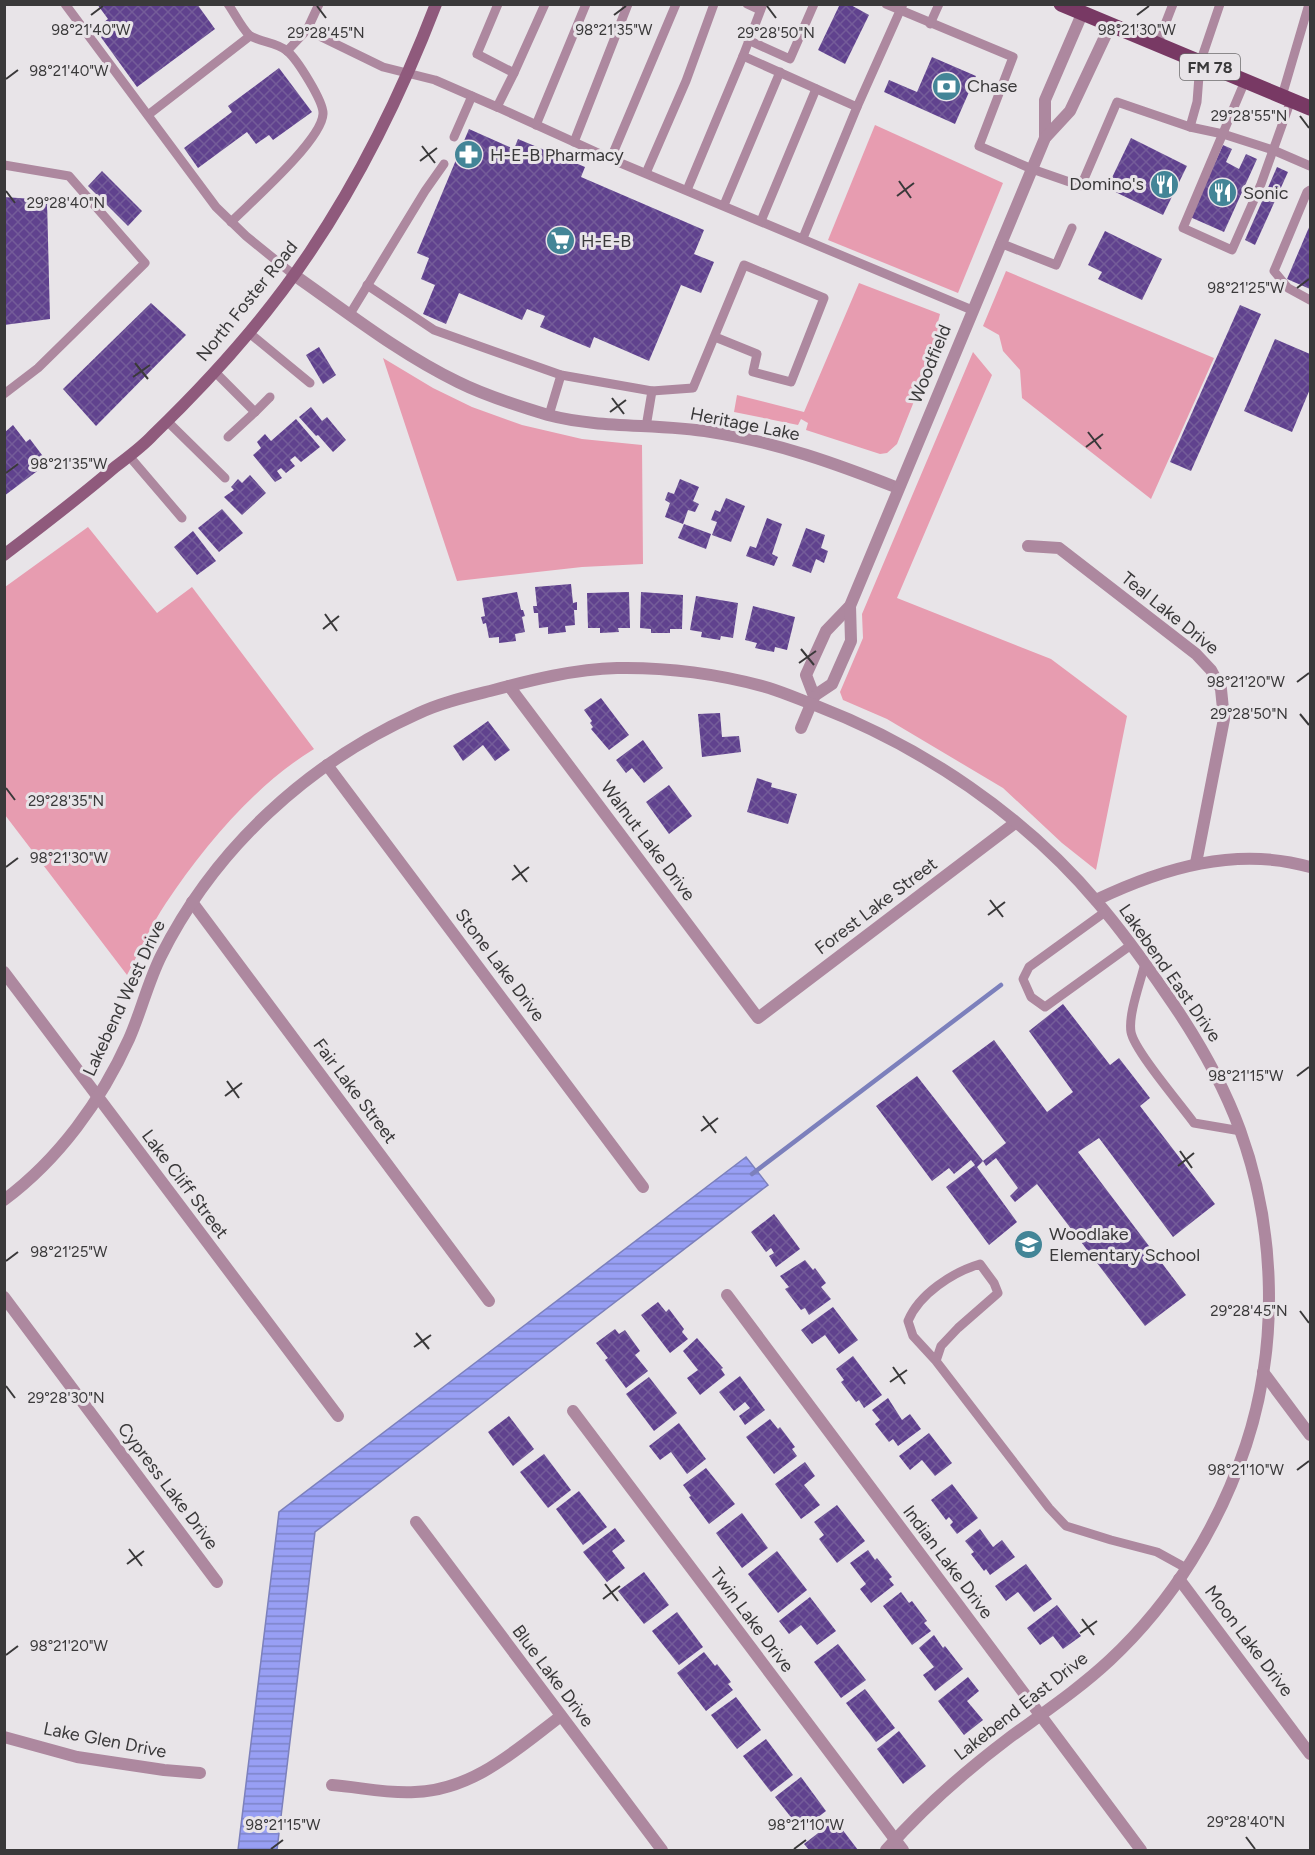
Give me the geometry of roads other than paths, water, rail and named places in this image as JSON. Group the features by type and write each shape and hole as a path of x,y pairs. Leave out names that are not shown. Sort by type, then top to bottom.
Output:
{"main road":[{"name":"North Foster Road","path":"4,555 71,505 167,421 215,372 294,274 311,250 362,164 408,73 436,4"},
{"name":"FM 78","path":"1061,4 1311,108"}],"street":[{"name":"Woodfield","path":"1045,138 1046,100 1082,14"},
{"name":"Woodfield","path":"850,606 851,641 832,684 813,700 806,675 826,631 850,606 1045,138 1070,111 1110,26"},
{"name":"Heritage Lake","path":"294,274 418,360 458,382 501,400 549,415 589,423 709,431 773,444 836,464 898,488"},
{"name":"Teal Lake Drive","path":"1028,546 1059,548 1196,654 1211,670 1221,689 1224,719 1196,863"},
{"name":"Lakebend West Drive","path":"4,1200 51,1158 98,1098 128,1042 157,963 182,917 223,860 260,820 301,784 350,749 410,717 454,701 509,686 561,675 614,668 669,670 721,677 813,700 919,754 978,792 1015,823"},
{"name":"Walnut Lake Drive","path":"509,686 758,1018"},
{"path":"801,728 813,700"},
{"name":"Stone Lake Drive","path":"327,765 643,1187"},
{"name":"Forest Lake Street","path":"758,1018 1015,823"},
{"name":"Lakebend East Drive","path":"886,1851 899,1845 933,1798 1109,1661 1145,1623 1183,1574 1206,1537 1229,1490 1247,1441 1260,1391 1267,1341 1269,1289 1265,1237 1256,1185 1241,1131 1223,1087 1198,1040 1146,963 1096,900 1015,823"},
{"path":"1096,900 1126,886 1196,863 1248,859 1277,860 1311,867"},
{"name":"Fair Lake Street","path":"192,902 489,1301"},
{"name":"Lake Cliff Street","path":"4,972 338,1416"},
{"name":"Indian Lake Drive","path":"727,1295 1141,1851"},
{"name":"Cypress Lake Drive","path":"4,1297 217,1582"},
{"path":"1263,1372 1311,1435"},
{"name":"Twin Lake Drive","path":"573,1411 899,1845"},
{"name":"Blue Lake Drive","path":"416,1522 662,1851"},
{"name":"Moon Lake Drive","path":"1183,1574 1311,1754"},
{"path":"332,1785 400,1792 417,1792 451,1786 497,1764 561,1716"},
{"name":"Lake Glen Drive","path":"4,1737 77,1757 200,1773"}],"lane":[{"path":"65,4 216,207 246,236 294,274"},
{"path":"228,4 250,36 270,41 287,51 320,98 323,114 320,124 306,146 231,222"},
{"path":"287,51 307,30 319,4"},
{"path":"498,4 477,54 514,73"},
{"path":"497,107 545,4"},
{"path":"536,125 586,4"},
{"path":"574,142 628,4"},
{"path":"610,158 676,4"},
{"path":"646,173 686,81 714,4"},
{"path":"687,190 761,7 747,4"},
{"path":"748,40 790,59 814,4"},
{"path":"886,4 901,8 930,24 1013,57 979,146 1032,169 1081,186 1117,102 1190,128 1223,134 1273,150 1311,166"},
{"path":"930,24 939,4"},
{"path":"1157,45 1173,4"},
{"path":"1190,128 1197,102 1200,63 1220,4"},
{"path":"1245,81 1183,228 1232,250 1273,150 1306,29 1309,4"},
{"path":"803,238 901,8"},
{"path":"307,30 383,67 435,80 610,158 972,310"},
{"path":"148,115 250,36"},
{"path":"743,56 858,107"},
{"path":"724,205 780,72"},
{"path":"761,221 816,88"},
{"path":"454,137 472,96"},
{"path":"350,314 444,164"},
{"path":"4,165 69,176 145,263 38,368 4,394"},
{"path":"1311,190 1307,192 1274,271 1288,288 1311,300"},
{"path":"1000,243 1056,265 1072,228"},
{"path":"367,285 434,330 561,375 652,391 693,388 744,265 824,298 790,382 753,372 757,354 715,337"},
{"path":"248,332 310,383"},
{"path":"215,372 255,412"},
{"path":"549,415 561,375"},
{"path":"646,427 652,391"},
{"path":"228,437 270,397"},
{"path":"167,421 225,478"},
{"path":"129,456 182,518"},
{"path":"1105,912 1029,967 1023,979 1031,997 1045,1007 1131,945"},
{"path":"1146,963 1132,1014 1131,1031 1137,1046 1194,1124 1241,1131"},
{"path":"936,1360 941,1346 998,1293 994,1283 980,1264 940,1284 912,1310 908,1321 913,1336 936,1360 1065,1526 1156,1552 1183,1574"}],"water":[{"path":"746,1157 768,1185 315,1532 277,1850 238,1850 279,1512"}],"waterway":[{"path":"752,1174 1001,985"}],"place":[{"name":"Chase","path":"946,86"},
{"name":"H-E-B Pharmacy","path":"469,155"},
{"name":"Domino's","path":"1165,184"},
{"name":"Sonic","path":"1222,193"},
{"name":"H-E-B","path":"560,241"},
{"name":"Woodlake Elementary School","path":"1028,1244"}]}
